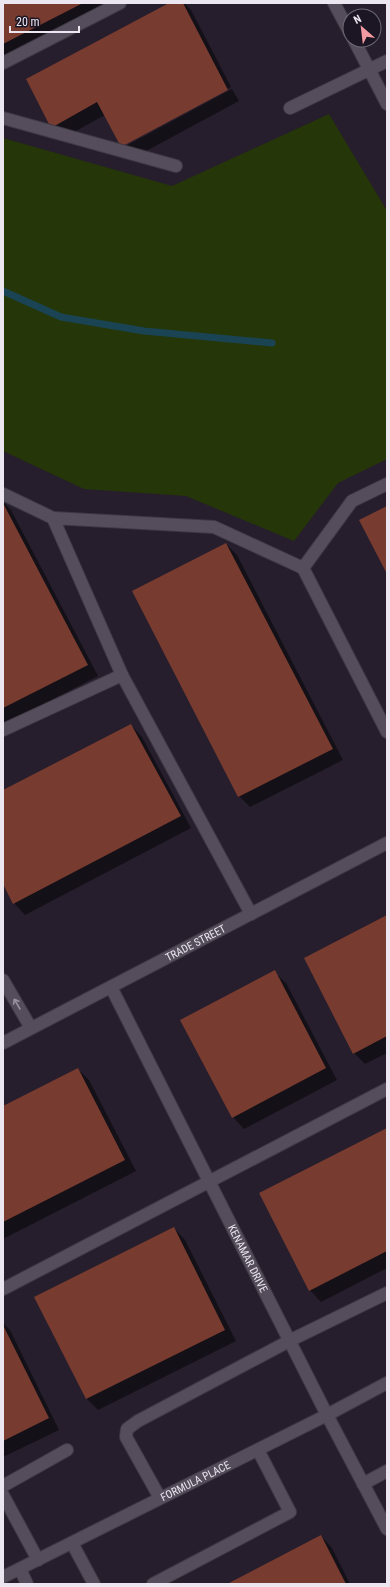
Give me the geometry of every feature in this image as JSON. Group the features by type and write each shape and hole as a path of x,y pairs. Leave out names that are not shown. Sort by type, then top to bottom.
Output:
{"street":[{"path":"3,63 120,3"},
{"path":"334,3 342,18"},
{"path":"358,48 387,104"},
{"path":"290,108 387,61"},
{"path":"3,118 176,166"},
{"path":"303,568 352,501 387,484"},
{"path":"3,494 53,518 214,526 303,568 387,732"},
{"path":"53,518 122,675 251,914"},
{"path":"3,730 122,675"},
{"name":"TRADE STREET","path":"3,1043 387,843"},
{"path":"3,980 31,1028"},
{"name":"KENAMAR DRIVE","path":"111,987 291,1340 327,1414 387,1529"},
{"path":"3,1289 387,1089"},
{"path":"160,1498 126,1437 127,1429 138,1421 291,1340 387,1293"},
{"name":"FORMULA PLACE","path":"3,1577 258,1450 387,1383"},
{"path":"3,1486 67,1450"},
{"path":"153,1584 290,1512 258,1450"},
{"path":"364,1484 387,1470"},
{"path":"3,1495 38,1560"},
{"path":"72,1543 94,1584"},
{"path":"20,1569 27,1584"}],"green space":[{"path":"329,114 387,211 387,459 338,483 294,541 186,496 84,489 3,451 3,138 172,186"}],"building":[{"path":"3,3 83,3 3,44"},
{"path":"169,3 183,3 228,90 121,147 97,102 51,128 26,79"},
{"path":"3,503 88,665 3,708"},
{"path":"387,506 387,574 359,520"},
{"path":"226,543 333,749 238,797 132,591"},
{"path":"131,724 181,816 13,904 3,884 3,790"},
{"path":"387,915 387,1036 353,1054 304,958"},
{"path":"275,970 326,1068 232,1118 180,1020"},
{"path":"78,1068 125,1160 3,1222 3,1106"},
{"path":"387,1128 387,1251 309,1291 259,1193"},
{"path":"174,1227 225,1330 86,1399 34,1297"},
{"path":"3,1325 49,1418 3,1441"},
{"path":"321,1535 346,1584 227,1584"}],"waterway":[{"path":"3,291 61,317 144,331 272,343"}]}
